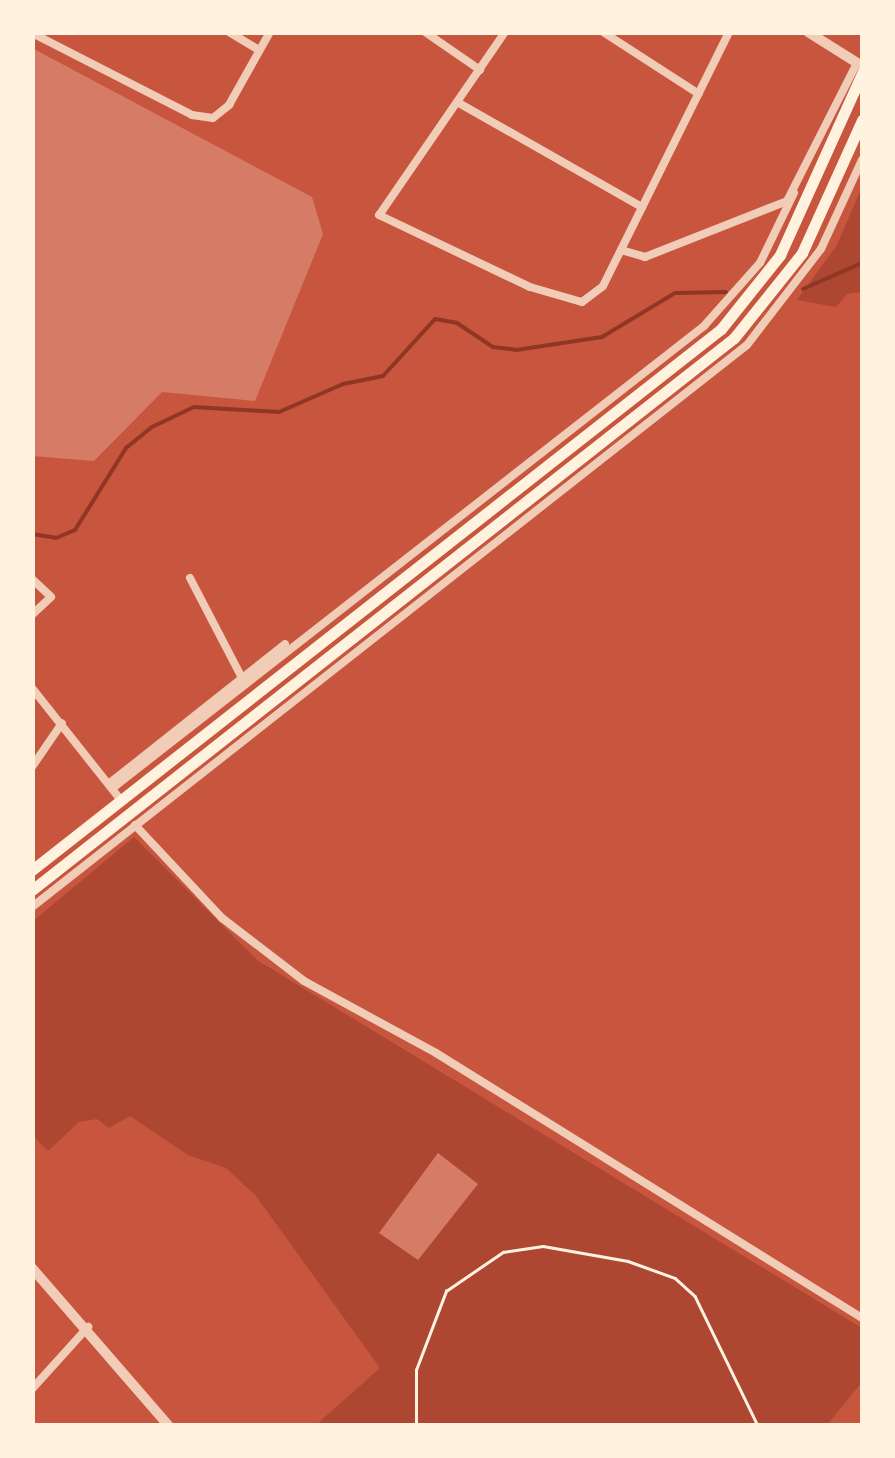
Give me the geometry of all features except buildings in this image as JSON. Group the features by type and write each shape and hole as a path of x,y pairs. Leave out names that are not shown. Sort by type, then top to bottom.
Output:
{"main road":[{"path":"32,870 115,789 729,321 780,255 860,67"},
{"path":"32,890 734,338 802,253 862,120"}],"street":[{"path":"229,32 259,50"},
{"path":"32,33 192,115 213,118 229,106 270,32"},
{"path":"425,32 480,70"},
{"path":"504,32 378,215 562,299 582,302 598,291 621,250 729,32"},
{"path":"603,32 698,94"},
{"path":"115,789 704,326 760,264 860,67 808,32"},
{"path":"826,44 832,32"},
{"path":"456,102 642,207"},
{"path":"32,907 752,340 821,250 862,160"},
{"path":"621,250 645,257 777,208 794,193"},
{"path":"190,578 242,678"},
{"path":"32,579 50,598 32,615"},
{"path":"115,789 285,644"},
{"path":"32,688 115,789"},
{"path":"32,767 62,723"},
{"path":"135,825 222,918 304,981 436,1053 862,1318"},
{"path":"34,1273 88,1327 169,1426"},
{"path":"32,1389 88,1327"}],"path":[{"path":"416,1426 416,1370 446,1291 503,1252 543,1246 628,1261 675,1278 696,1296 758,1426"}],"shaded area":[{"path":"862,187 862,292 847,294 836,307 797,300 837,245"},
{"path":"134,837 257,960 862,1328 862,1382 827,1425 316,1425 380,1368 256,1196 226,1168 188,1155 130,1116 109,1128 97,1119 79,1122 48,1151 33,1136 33,921"}],"waterway":[{"path":"803,289 862,263"},
{"path":"32,534 56,538 75,530 126,448 152,427 194,407 279,412 343,384 383,376 435,319 457,323 493,347 516,350 602,337 675,293 726,292"}]}
